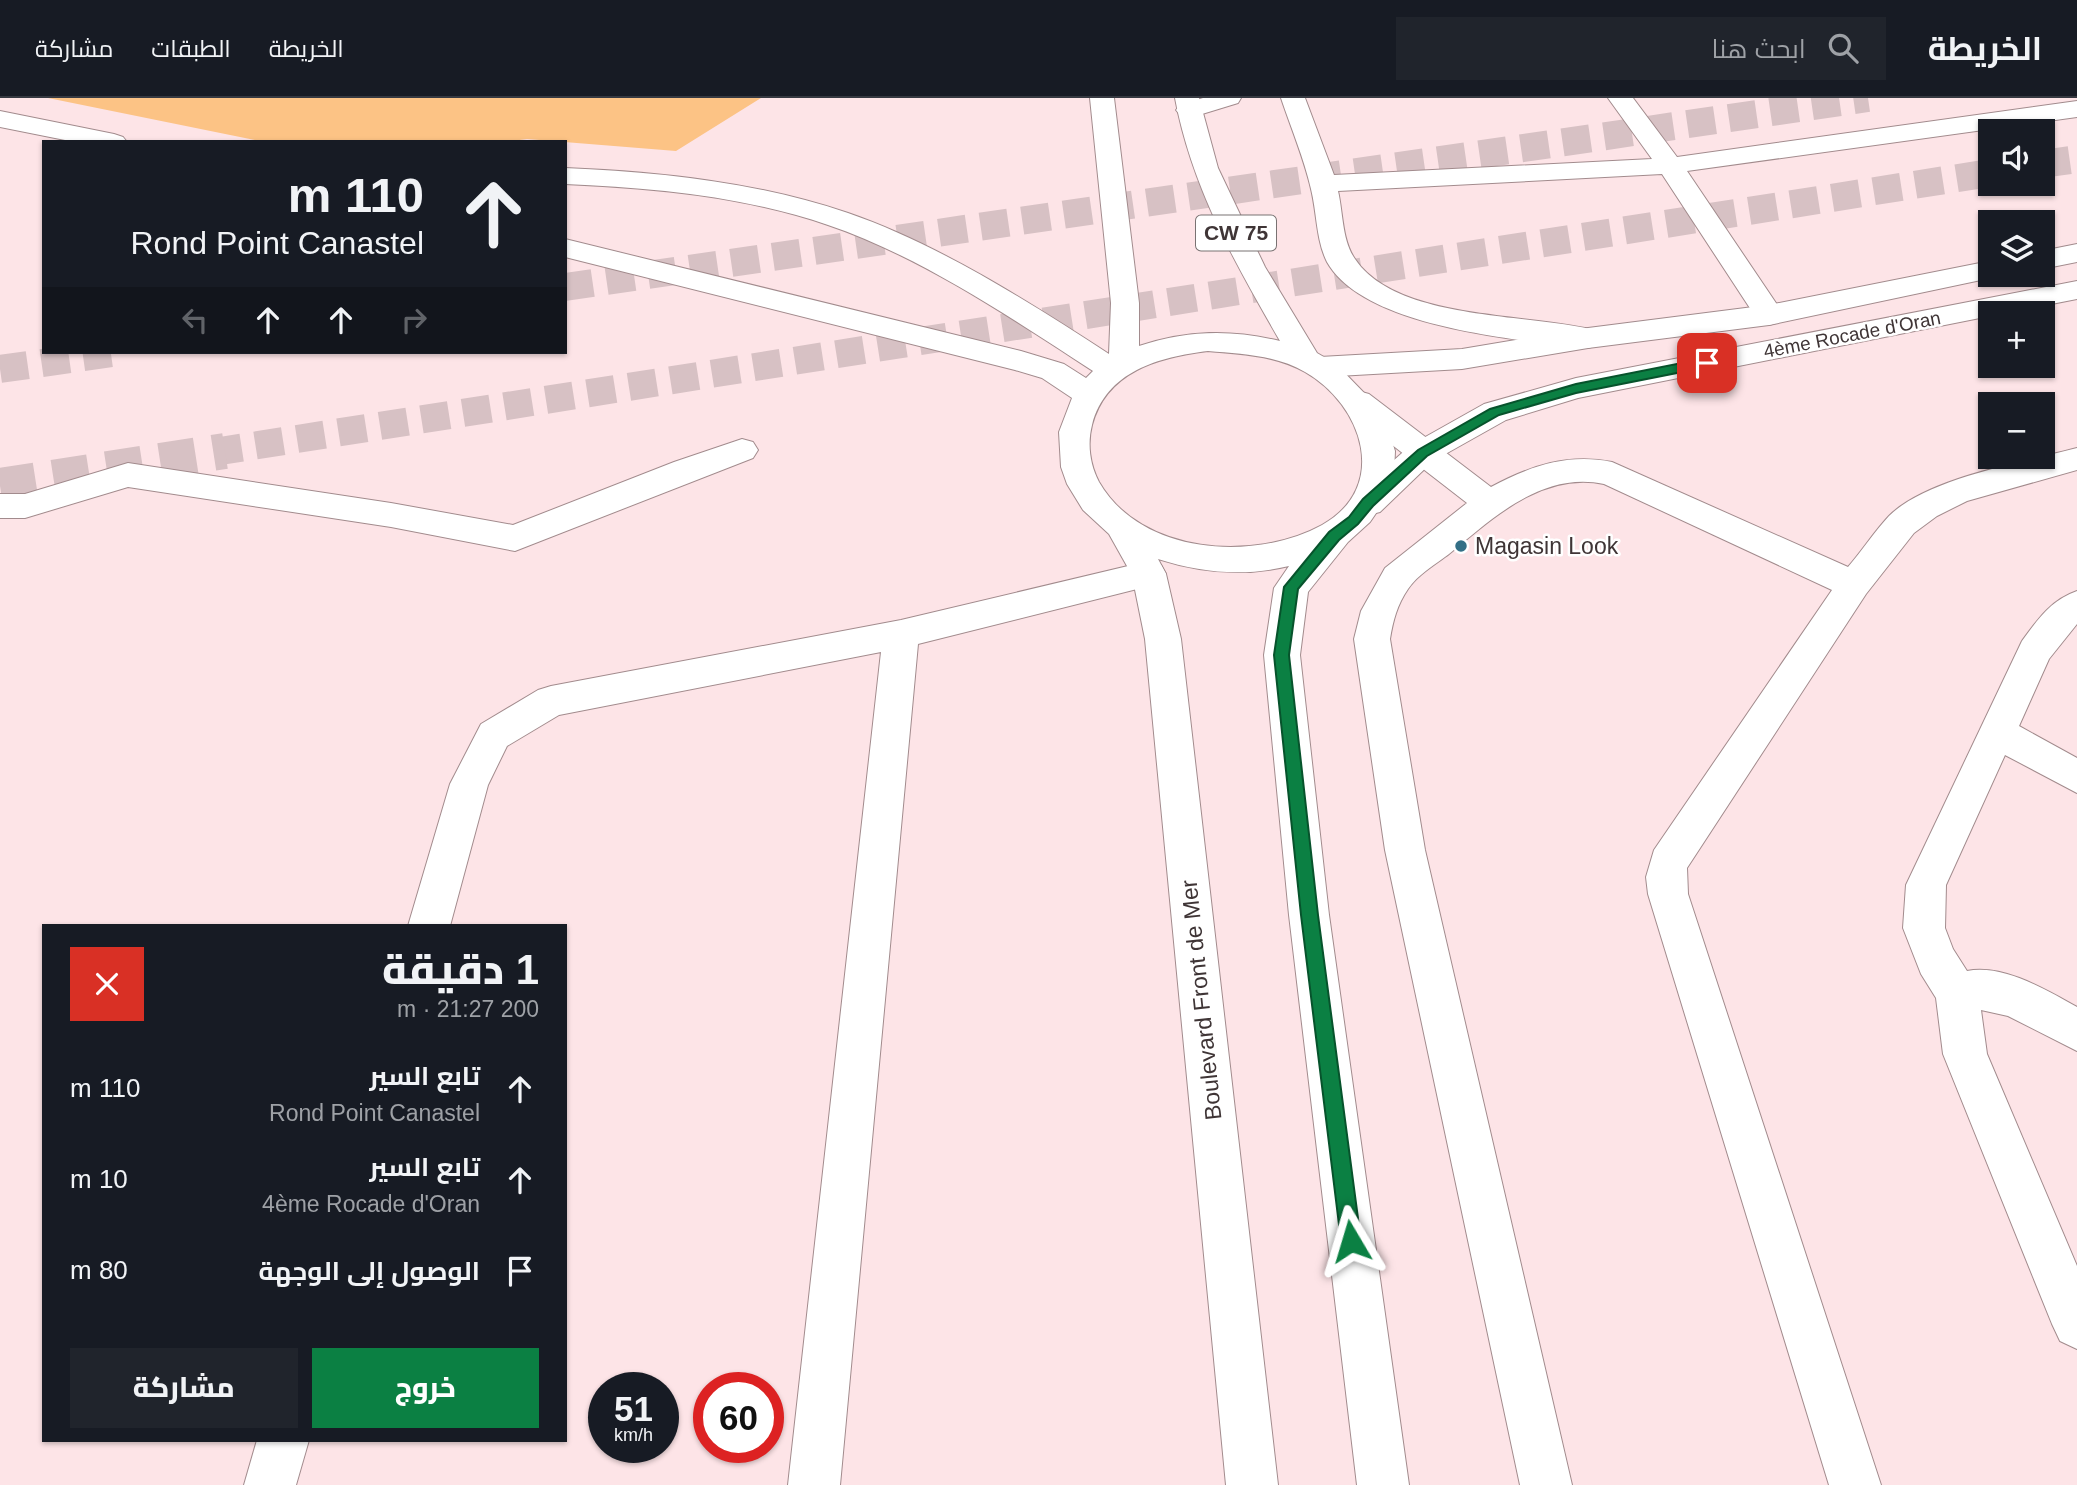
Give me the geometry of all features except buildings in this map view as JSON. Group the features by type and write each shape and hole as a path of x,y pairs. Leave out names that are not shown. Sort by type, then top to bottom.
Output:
{"main road":[{"path":"1102,98 1125,303 1119,367"},
{"path":"1188,104 1229,98"},
{"path":"1293,98 1323,184 1339,259 1358,283 1392,300 1427,311 1495,326 1588,338"},
{"path":"1620,98 1670,166 1769,314"},
{"name":"CW 75","path":"1188,104 1199,153 1251,266 1313,363"},
{"path":"1323,184 1670,166 2077,109"},
{"path":"0,119 104,140"},
{"path":"567,176 619,178 712,189 800,207 839,220 935,264 1119,367"},
{"path":"567,248 1021,361 1053,371 1088,394"},
{"path":"2055,257 2077,253"},
{"name":"4ème Rocade d'Oran","path":"1313,363 1462,359 1588,338 1769,314 1978,272"},
{"name":"4ème Rocade d'Oran","path":"1334,536 1354,521 1368,503 1422,453 1495,412 1576,388 2077,290"},
{"path":"1334,536 1296,553 1251,561 1203,558 1158,546 1120,524 1094,500 1079,474 1072,446 1076,419 1088,394 1119,367 1163,348 1208,341 1254,345 1313,363 1422,453 1489,503"},
{"path":"1358,402 1373,426 1380,452 1379,478 1368,503"},
{"path":"0,506 25,506 128,475 391,515 515,538 742,450"},
{"path":"1855,1485 1672,907 1665,877 1668,863 1854,585 1902,524 1925,507 1957,492 2077,459"},
{"path":"1546,1485 1405,850 1371,639 1378,611 1397,577 1489,503 1518,486 1569,468 1590,468 1612,474 1854,585"},
{"name":"Boulevard Front de Mer","path":"1120,524 1149,574 1163,639 1252,1485"},
{"path":"1334,536 1292,587 1282,655 1309,915 1383,1485"},
{"path":"430,924 469,784 494,735 551,701 901,634 1149,574"},
{"path":"2077,605 2058,619 2035,651 1926,885 1924,928 1936,960 1957,993 1965,1054 2077,1324"},
{"path":"814,1485 901,634"},
{"path":"1997,732 2077,776"},
{"path":"1957,993 1970,988 1990,990 2037,1009 2077,1030"},
{"path":"270,1485 282,1442"}],"shaded area":[{"path":"48,98 761,98 676,151 567,142 567,140 254,140"}],"tunnel":[{"path":"567,287 1868,98"},
{"path":"2055,162 2077,159"},
{"path":"214,452 1978,175"},
{"path":"0,369 105,354"},
{"path":"0,486 225,451"}],"place":[{"name":"Magasin Look","path":"1461,546"}],"route":[{"path":"1351,1241 1309,915 1282,655 1292,587 1334,536 1354,521 1368,503 1422,453 1495,412 1576,388 1707,363"}]}
